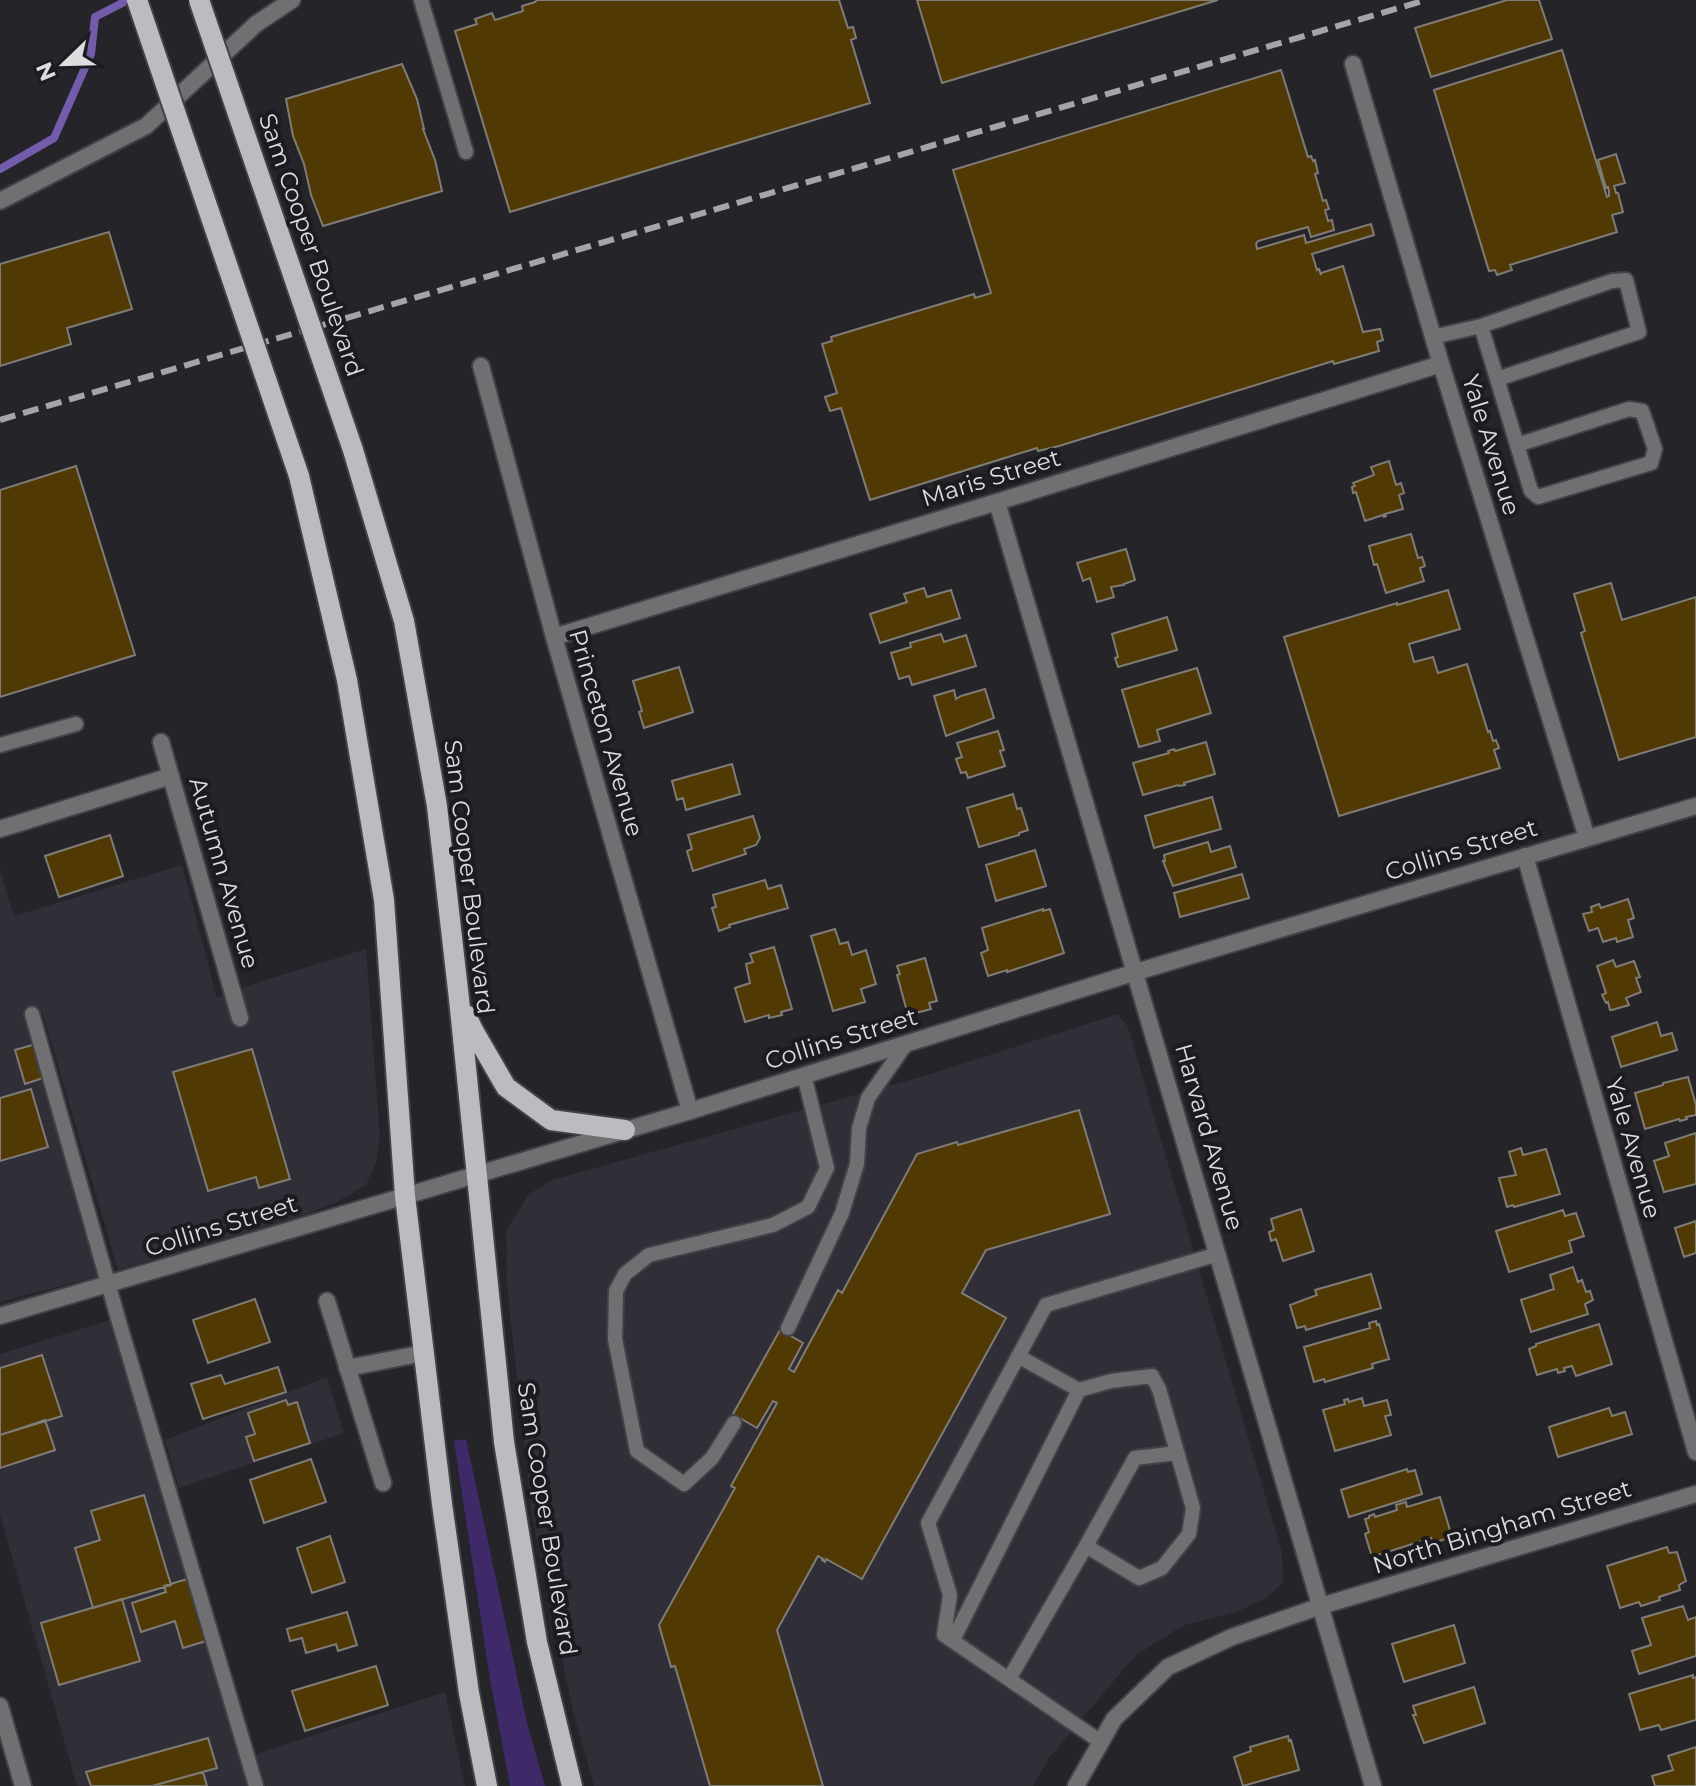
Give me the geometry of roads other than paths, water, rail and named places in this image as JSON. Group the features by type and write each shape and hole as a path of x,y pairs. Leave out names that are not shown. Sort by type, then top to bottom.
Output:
{"main road":[{"path":"137,0 299,476 347,680 384,900 405,1196 444,1519 469,1693 487,1786"},
{"name":"Sam Cooper Boulevard","path":"199,0 353,450 404,621 437,806 504,1442 537,1642 572,1786"},
{"path":"459,999 506,1087 551,1120 625,1130"}],"street":[{"path":"0,201 146,126 256,24 292,0"},
{"name":"Yale Avenue","path":"1353,64 1441,364 1587,838"},
{"name":"Maris Street","path":"554,637 1441,364"},
{"name":"Princeton Avenue","path":"481,366 554,637 690,1111"},
{"name":"Harvard Avenue","path":"997,502 1373,1786"},
{"name":"Autumn Avenue","path":"161,742 240,1018"},
{"path":"0,829 171,776"},
{"name":"Collins Street","path":"0,1316 1696,806"},
{"name":"Yale Avenue","path":"1525,856 1696,1452"},
{"path":"327,1301 383,1483"},
{"path":"347,1368 424,1353"},
{"name":"North Bingham Street","path":"1321,1606 1696,1494"},
{"path":"1076,1786 1114,1719 1168,1667 1232,1637 1321,1606"},
{"path":"0,1706 23,1786"}],"lane":[{"path":"421,0 466,152"},
{"path":"1433,337 1481,326 1612,281 1626,280 1639,332 1497,379"},
{"path":"1481,326 1497,379 1517,445 1531,491 1538,497 1651,463 1655,449 1642,411 1629,409 1517,445"},
{"path":"0,745 76,724"},
{"path":"32,1014 256,1786"},
{"path":"788,1328 842,1213 857,1164 859,1128 868,1098 906,1044"},
{"path":"734,1423 712,1458 684,1484 637,1451 615,1339 616,1291 625,1274 649,1255 773,1225 808,1207 827,1168 804,1075"},
{"path":"1101,1742 944,1635 950,1595 928,1523 1046,1305 1218,1254"},
{"path":"1018,1356 1079,1390 1111,1381 1152,1376 1159,1389 1193,1508 1189,1534 1162,1568 1139,1578 1086,1546"},
{"path":"953,1640 1079,1390"},
{"path":"1009,1679 1135,1458 1177,1453"}],"waterway":[{"path":"0,169 54,138 91,54 95,17 128,0"}],"railway":[{"path":"0,420 1426,0"}]}
